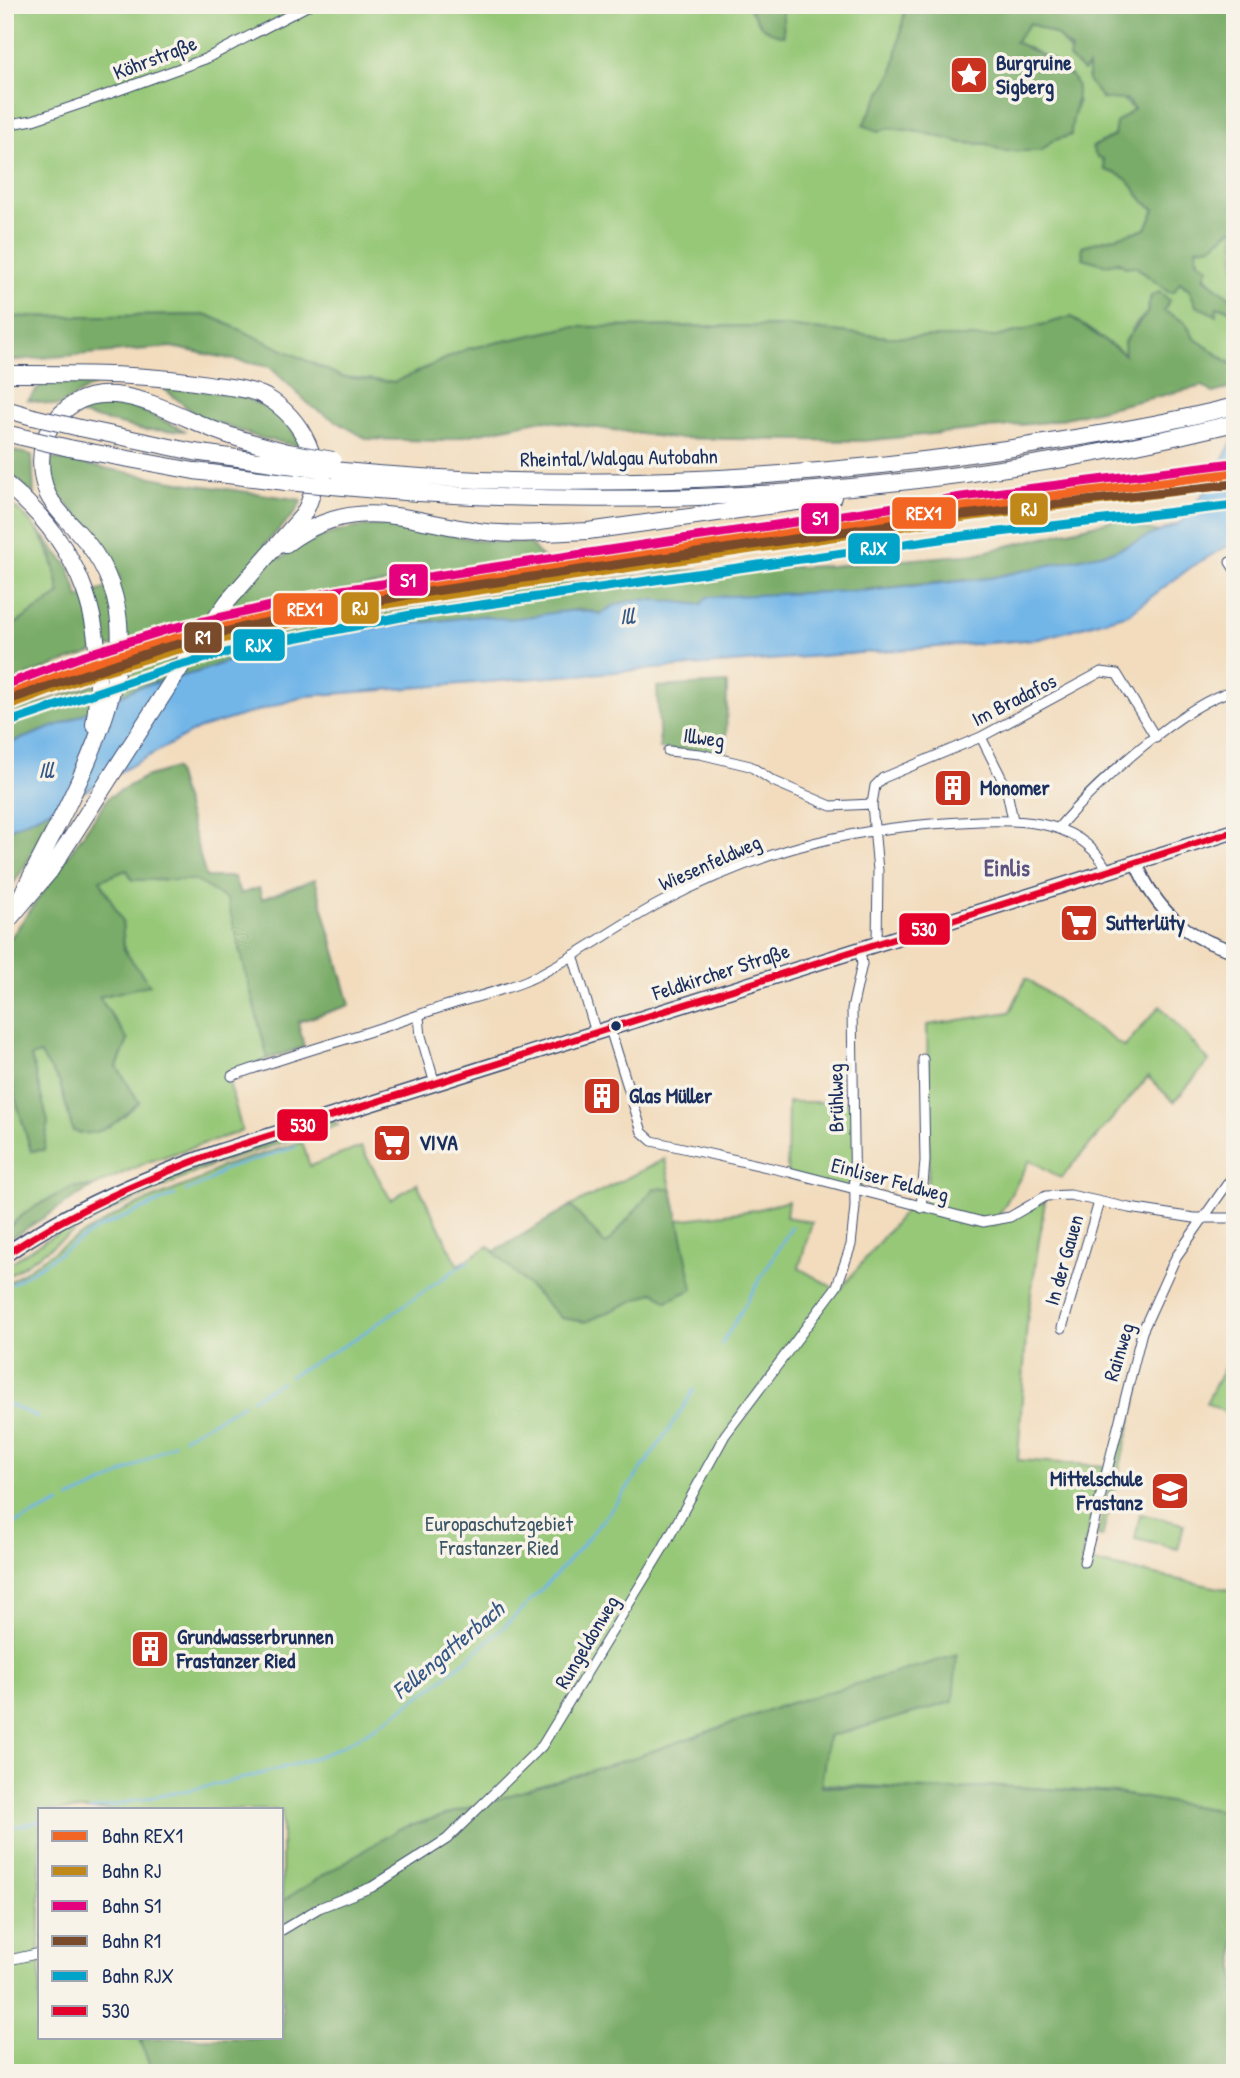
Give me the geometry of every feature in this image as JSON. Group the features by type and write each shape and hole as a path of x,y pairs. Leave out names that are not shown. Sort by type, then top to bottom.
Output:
{"highway":[{"path":"5,374 127,375 200,382 263,396 281,407 302,430 311,451 316,477 312,499 303,515 228,601 188,656 75,834 36,888 8,920"},
{"path":"8,920 77,782 107,710 119,655 119,621 111,584 96,554 54,505 43,481 41,463 45,438 51,426 69,408 101,395 126,396 288,458"},
{"name":"Rheintal/Walgau Autobahn","path":"5,433 194,471 286,482 332,472 585,482 670,480 909,463 1091,436 1231,407"},
{"name":"Rheintal/Walgau Autobahn","path":"5,409 183,450 288,458 408,494 526,499 795,492 881,483 1121,448 1235,423"},
{"path":"5,483 51,528 68,552 87,593 99,655 100,683 92,745"},
{"path":"267,558 319,523 341,516 372,512 408,516 487,532 588,531 821,500 881,483"}],"main road":[{"name":"Feldkircher Straße","path":"5,1255 109,1195 221,1151 1235,831"},
{"path":"1136,863 1162,906 1179,925 1200,940 1235,951"}],"street":[{"name":"Köhrstraße","path":"5,125 69,108 205,59 255,36 310,5"},
{"name":"Im Bradafos","path":"872,804 875,786 883,778 981,737 1101,672 1117,674 1156,738"},
{"path":"1059,827 1105,779 1156,738 1199,706 1235,690"},
{"path":"981,737 1006,787 1013,820"},
{"name":"Illweg","path":"668,751 735,761 831,806 872,804"},
{"path":"872,804 878,871 877,944"},
{"name":"Wiesenfeldweg","path":"232,1076 365,1031 419,1017 528,979 659,904 708,880 807,843 873,829 1013,820 1059,827 1097,854 1108,872"},
{"name":"Brühlweg","path":"837,1286 851,1245 856,1189 852,1009 862,964 860,950"},
{"path":"572,956 603,1031"},
{"path":"419,1017 421,1036 435,1084"},
{"name":"Einliser Feldweg","path":"603,1031 642,1132 652,1141 983,1222 1010,1217 1046,1196 1070,1195 1099,1202 1205,1217 1235,1218"},
{"path":"921,1208 925,1161 923,1059"},
{"name":"Rainweg","path":"1084,1562 1142,1332 1176,1257 1195,1225 1205,1217 1235,1173"},
{"name":"In der Gauen","path":"1062,1328 1099,1202"},
{"name":"Rungeldonweg","path":"284,1929 319,1908 372,1887 447,1839 541,1746 663,1548 725,1435 837,1286"},
{"path":"5,1961 38,1953"}],"green space":[{"path":"5,5 906,5 893,72 863,125 878,131 890,128 921,132 963,143 987,144 1003,151 1041,151 1052,141 1071,135 1071,124 1078,102 1056,70 1054,61 1015,42 1030,23 1058,36 1083,70 1088,65 1134,110 1115,135 1093,147 1103,159 1105,170 1125,178 1146,204 1155,209 1146,229 1082,246 1083,258 1135,266 1162,284 1180,282 1216,315 1217,307 1226,308 1235,316 1235,362 1232,364 1194,338 1185,322 1172,318 1164,311 1169,300 1151,296 1147,313 1132,328 1126,355 1071,317 997,337 888,337 784,326 570,327 467,349 395,382 342,377 208,315 5,317"},
{"path":"747,5 782,5 784,36 765,29"},
{"path":"906,5 1162,5 1180,13 1184,5 1235,5 1235,226 1212,246 1197,248 1197,260 1208,267 1204,278 1235,301 1235,316 1226,308 1217,307 1216,315 1196,306 1189,289 1180,282 1174,292 1168,292 1135,266 1125,267 1120,262 1106,265 1083,258 1082,246 1146,229 1155,209 1141,198 1124,178 1105,170 1103,159 1096,156 1092,147 1114,136 1116,123 1134,109 1127,100 1103,99 1088,81 1088,66 1083,71 1069,58 1071,50 1058,36 1030,23 1015,42 1054,61 1056,70 1067,74 1077,87 1071,135 1052,141 1041,151 1003,151 987,144 963,143 921,132 890,128 878,131 863,125 893,72"},
{"path":"1235,226 1235,301 1203,273 1197,248 1222,238"},
{"path":"1160,292 1169,300 1164,311 1185,322 1194,338 1231,364 1235,362 1235,387 1213,393 1203,386 1048,422 864,441 669,438 543,420 441,441 367,439 312,407 270,367 171,347 5,361 5,317 208,315 342,377 395,382 467,349 570,327 784,326 888,337 997,337 1071,317 1125,355 1124,342 1147,313 1151,296"},
{"path":"44,382 97,383 59,406 28,400"},
{"path":"157,383 244,397 284,417 303,447 257,437 198,416"},
{"path":"95,401 132,406 186,431 144,430 78,414"},
{"path":"5,449 32,455 34,495 5,468"},
{"path":"50,458 184,483 302,500 295,513 264,545 281,559 300,545 323,536 364,526 383,525 417,528 482,541 529,543 543,558 338,592 203,621 70,660 5,684 5,631 60,594 52,555 38,530 69,567 79,598 121,583 100,540 58,492"},
{"path":"5,500 28,520 43,540 53,564 60,594 5,631"},
{"path":"1134,515 1140,528 1161,532 1115,551 990,578 702,605 637,600 601,614 581,609 502,621 482,616 297,636 198,672 136,688 67,722 5,745 5,715 149,666 275,634 517,589 676,571 832,566 975,554"},
{"path":"727,683 726,753 660,749 657,687"},
{"path":"175,768 206,877 234,877 240,894 259,888 262,899 315,879 350,1005 298,1022 304,1047 268,1059 227,900 195,880 132,880 127,870 100,880 122,920 124,950 150,985 99,997 128,1040 117,1067 139,1102 101,1131 73,1131 60,1083 40,1054 31,1057 48,1122 44,1150 31,1151 5,1062 5,946 109,797 145,777"},
{"path":"56,807 33,853 5,897 5,831"},
{"path":"128,869 133,880 195,880 228,900 268,1059 227,1074 242,1131 148,1162 92,1187 72,1187 13,1223 5,1232 5,1062 31,1151 48,1123 31,1057 40,1053 60,1083 73,1131 139,1102 117,1067 128,1040 99,997 149,984 124,950 122,920 99,880"},
{"name":"Europaschutzgebiet Frastanzer Ried","path":"1026,978 1124,1047 1160,1006 1209,1061 1174,1102 1148,1077 1061,1178 1030,1160 993,1226 1045,1201 1027,1321 1018,1460 1104,1466 1081,1560 1235,1591 1235,1813 1115,1793 996,1786 949,1790 821,1784 284,1925 284,1808 38,1808 38,2039 140,2039 152,2073 5,2073 5,1285 62,1246 125,1210 199,1180 223,1166 302,1142 310,1166 361,1147 391,1200 417,1183 458,1265 489,1246 495,1252 571,1206 665,1159 678,1220 755,1210 788,1201 786,1217 812,1222 799,1268 839,1291 907,1208 924,1211 929,1163 927,1025 1010,1012","holes":["917,1712 828,1737 825,1751 820,1725"]},
{"path":"788,1102 856,1102 861,1195 787,1177"},
{"path":"333,1121 338,1125 215,1164 123,1205 79,1228 5,1278 5,1267 82,1219 122,1199 205,1165"},
{"path":"72,1187 92,1187 5,1242 7,1233 21,1216"},
{"path":"654,1188 672,1189 693,1289 667,1301 654,1292 586,1322 561,1318 494,1252 571,1206 606,1245"},
{"path":"1235,1347 1235,1417 1206,1403"},
{"path":"1136,1381 1141,1382 1102,1537 1097,1536"},
{"path":"1140,1514 1184,1524 1178,1549 1135,1539"},
{"path":"957,1655 953,1702 828,1737 821,1786 949,1790 996,1786 1115,1793 1235,1813 1235,2073 152,2073 140,2039 284,2039 284,1900 399,1829 635,1757 787,1704"}],"water":[{"name":"Ill","path":"1235,436 1235,542 1194,565 1128,614 1039,639 306,696 198,729 56,807 5,831 5,745 67,722 136,688 198,672 297,636 482,616 512,618 571,611 601,614 623,602 636,600 701,605 707,597 877,590 990,578 1114,551 1180,523 1209,486"}],"waterway":[{"path":"186,1191 207,1182 225,1169 296,1147"},
{"path":"12,1284 97,1229 175,1195"},
{"name":"Fellengatterbach","path":"721,1345 792,1226"},
{"path":"290,1376 352,1341 468,1261"},
{"path":"252,1399 282,1381"},
{"name":"Fellengatterbach","path":"100,1808 229,1781 311,1759 352,1740 404,1708 458,1667 535,1597 636,1477 694,1390"},
{"path":"5,1403 38,1417"},
{"path":"183,1438 244,1404"},
{"path":"69,1499 111,1480 175,1443"},
{"path":"14,1524 60,1503"},
{"name":"Fellengatterbach","path":"5,1829 38,1821"}],"rail line":[{"name":"S1","path":"5,685 85,655 169,629 342,590 962,497 1234,463"},
{"name":"REX1","path":"5,696 88,665 172,639 344,600 963,507 1235,473"},
{"name":"RJ","path":"9,706 91,675 175,650 346,610 965,517 1235,484"},
{"name":"R1","path":"5,701 163,648 244,627 407,595 945,517 1235,484"},
{"name":"RJX","path":"12,721 169,668 248,647 411,615 947,538 1235,505"}],"transit line":[{"name":"530","path":"5,1255 110,1197 221,1151 1235,831"}],"place":[{"name":"Burgruine Sigberg","path":"969,75"},
{"name":"Monomer","path":"953,788"},
{"name":"Sutterlüty","path":"1079,923"},
{"name":"Glas Müller","path":"602,1096"},
{"name":"VIVA","path":"392,1143"},
{"name":"Mittelschule Frastanz","path":"1170,1491"},
{"name":"Grundwasserbrunnen Frastanzer Ried","path":"150,1649"}],"district":[{"name":"Einlis","path":"1007,868"}]}
